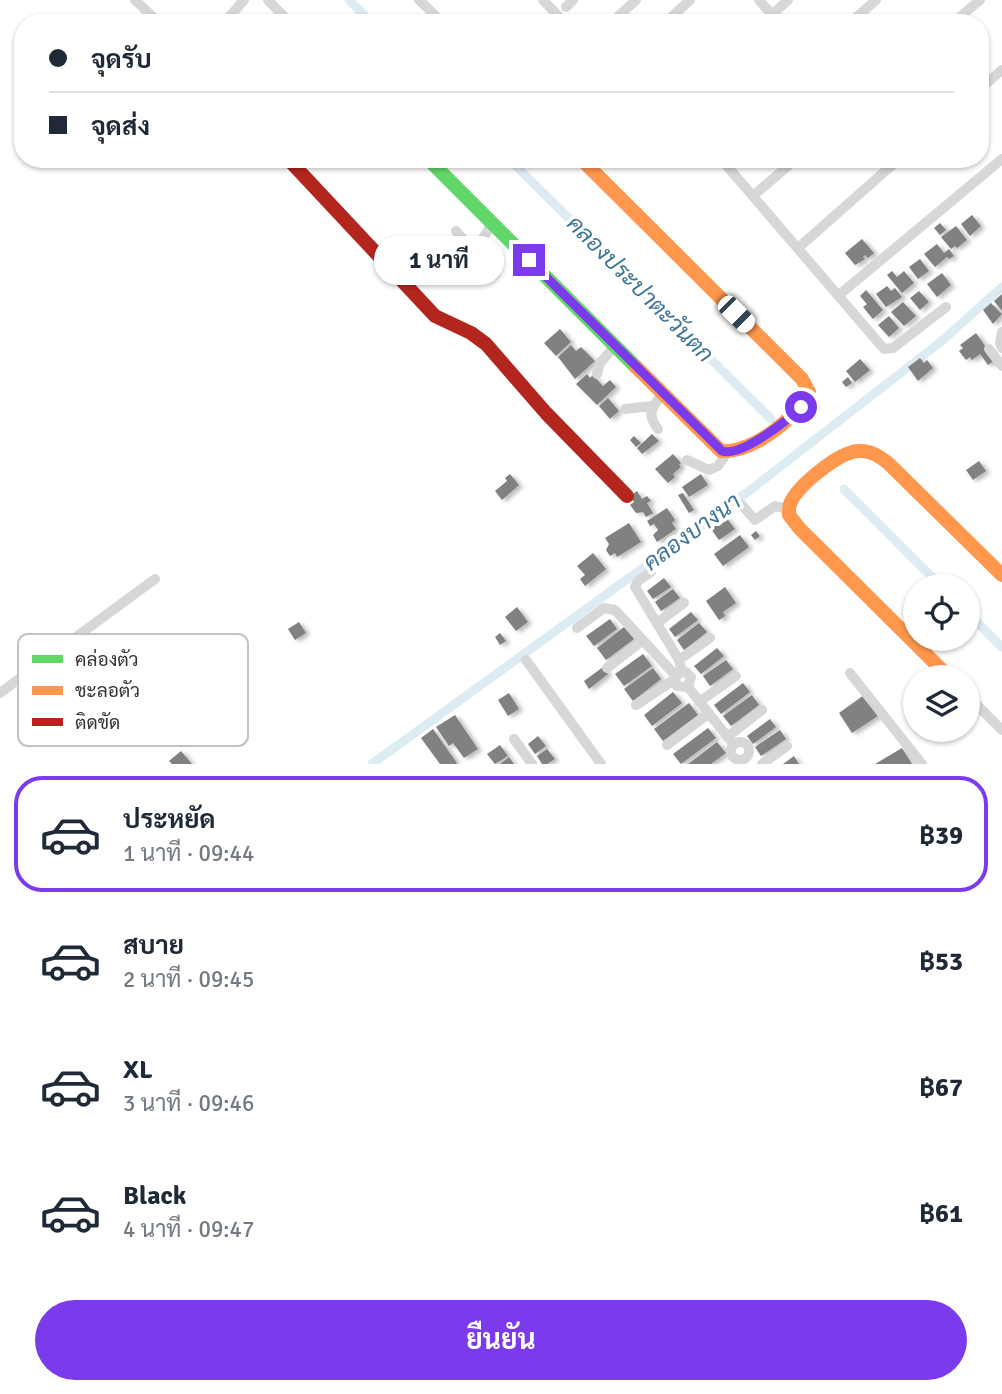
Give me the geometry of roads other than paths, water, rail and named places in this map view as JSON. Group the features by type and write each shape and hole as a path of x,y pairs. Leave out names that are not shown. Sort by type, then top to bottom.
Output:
{"street":[{"path":"135,0 150,14"},
{"path":"232,14 244,0"},
{"path":"268,0 281,14"},
{"path":"419,0 434,14"},
{"path":"543,0 556,14"},
{"path":"621,14 636,0"},
{"path":"675,14 690,0"},
{"path":"759,0 771,14"},
{"path":"860,14 876,0"},
{"path":"964,14 980,0"},
{"path":"839,295 1002,159"},
{"path":"296,168 435,316 471,333 486,344 546,413 627,496"},
{"path":"437,168 717,447 727,453"},
{"path":"590,168 805,385 808,392 801,407 794,414 746,447 727,453 718,466 709,470 687,460"},
{"path":"730,168 884,349 893,348 946,307"},
{"path":"754,195 786,168"},
{"path":"798,248 889,168"},
{"path":"475,253 492,223"},
{"path":"456,231 494,275"},
{"path":"1002,332 1002,348"},
{"path":"597,374 600,363 615,346"},
{"path":"989,349 1002,366"},
{"path":"658,429 650,418 652,406 663,393"},
{"path":"625,409 652,406"},
{"path":"788,509 797,495 835,460 855,451 873,453 888,463 1002,575"},
{"path":"741,504 755,520 775,506 788,509"},
{"path":"788,509 795,523 822,553 936,665"},
{"path":"651,572 638,581 635,587 679,660 677,686 688,687 739,759 748,761 747,745 740,742 731,746"},
{"path":"80,634 155,579"},
{"path":"657,623 684,603"},
{"path":"577,628 604,607 610,607 621,614 678,676"},
{"path":"679,660 710,638"},
{"path":"607,668 643,640"},
{"path":"526,660 601,764"},
{"path":"850,673 922,764"},
{"path":"636,705 678,676"},
{"path":"699,702 736,676"},
{"path":"0,693 18,680"},
{"path":"980,708 1002,730"},
{"path":"723,764 731,746 762,710"},
{"path":"667,745 708,714"},
{"path":"514,739 532,764"},
{"path":"762,764 788,746"}],"waterway":[{"name":"คลองประปาตะวันตก","path":"349,0 363,14"},
{"name":"คลองประปาตะวันตก","path":"518,168 771,419"},
{"name":"คลองบางนา","path":"372,764 749,491 943,340 1002,287"},
{"name":"คลองประปาตะวันตก","path":"844,489 929,574"},
{"name":"คลองประปาตะวันตก","path":"980,625 1002,647"}]}
